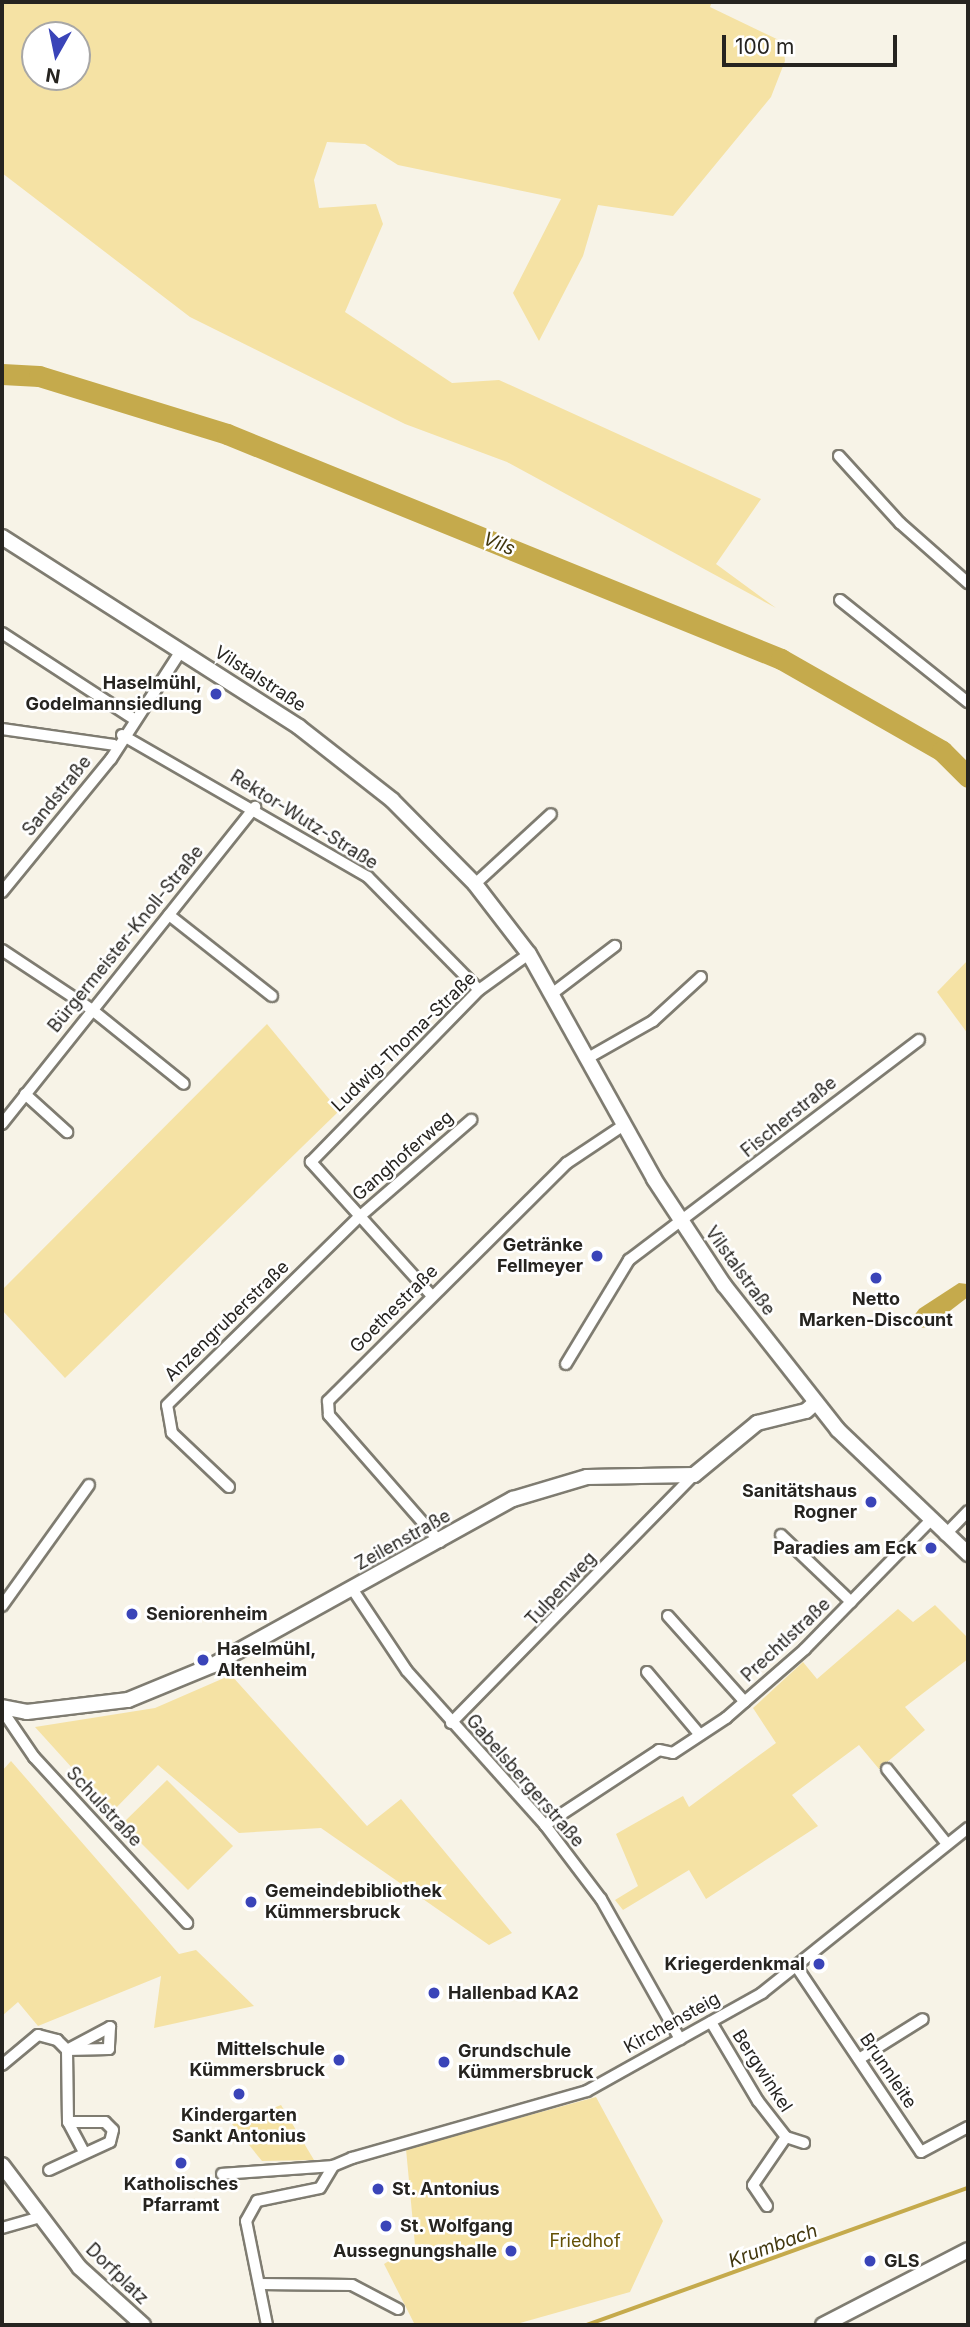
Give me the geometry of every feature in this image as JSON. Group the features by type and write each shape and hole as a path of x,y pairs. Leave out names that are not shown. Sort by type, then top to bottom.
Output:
{"main road":[{"name":"Vilstalstraße","path":"2,537 181,650 343,760 475,884 529,954 553,993 682,1225 816,1402 930,1521 968,1554"},
{"path":"694,1475 757,1423 816,1402"},
{"name":"Zeilenstraße","path":"2,1709 27,1712 128,1700 214,1665 440,1542 513,1499 587,1477 694,1475"},
{"name":"Dorfplatz","path":"2,2165 80,2268 143,2325"},
{"path":"823,2325 968,2250"}],"street":[{"path":"839,456 900,523 968,583"},
{"path":"840,600 968,702"},
{"path":"2,633 134,719"},
{"name":"Sandstraße","path":"2,892 111,759 118,740 181,650"},
{"name":"Rektor-Wutz-Straße","path":"2,729 118,740 255,807 368,877 479,990"},
{"name":"Bürgermeister-Knoll-Straße","path":"2,1124 91,1009 255,807"},
{"path":"475,884 551,814"},
{"path":"169,915 272,996"},
{"path":"553,993 615,946"},
{"path":"2,950 91,1009 184,1084"},
{"name":"Ludwig-Thoma-Straße","path":"358,1218 311,1162 479,990 529,954"},
{"path":"588,1058 653,1021 701,977"},
{"name":"Fischerstraße","path":"566,1364 629,1260 682,1225 919,1040"},
{"path":"25,1094 67,1132"},
{"name":"Ganghoferweg","path":"358,1218 471,1120"},
{"name":"Goethestraße","path":"440,1542 327,1409 432,1296 567,1163 624,1125"},
{"path":"358,1218 432,1296"},
{"name":"Anzengruberstraße","path":"229,1487 173,1433 167,1405 358,1218"},
{"name":"Tulpenweg","path":"451,1723 694,1475"},
{"path":"2,1606 89,1485"},
{"path":"945,1535 968,1511"},
{"name":"Prechtlstraße","path":"545,1825 659,1750 673,1752 745,1702 851,1602 930,1521"},
{"name":"Prechtlstraße","path":"781,1535 851,1602"},
{"name":"Gabelsbergerstraße","path":"353,1590 451,1723 545,1825 601,1899 680,2039"},
{"name":"Prechtlstraße","path":"668,1616 745,1702"},
{"path":"647,1672 700,1735"},
{"name":"Schulstraße","path":"2,1709 34,1757 187,1923"},
{"path":"887,1769 947,1844"},
{"name":"Kirchensteig","path":"222,2174 333,2166 554,2105 711,2022 796,1966 968,1828"},
{"name":"Brunnleite","path":"796,1966 921,2152 968,2126"},
{"path":"859,2059 923,2019"},
{"name":"Bergwinkel","path":"711,2022 786,2137 804,2143"},
{"path":"2,2065 38,2035 53,2037 67,2050 68,2122 83,2150"},
{"path":"49,2170 83,2150 110,2142 113,2130 105,2122 68,2122"},
{"name":"Bergwinkel","path":"767,2206 753,2185 786,2137"},
{"path":"267,2325 246,2221 257,2201 320,2188 333,2166"},
{"path":"2,2228 40,2217"},
{"path":"259,2284 352,2285 398,2309"}],"green space":[{"path":"2,2 712,2 710,7 783,42 785,61 771,97 673,216 598,205 583,256 539,341 513,293 561,199 398,165 365,144 327,142 314,180 319,208 376,204 383,224 345,312 452,383 499,380 761,499 716,564 776,608 507,462 405,424 190,317 2,173"},
{"path":"968,960 968,1034 937,992"},
{"path":"267,1024 339,1111 65,1378 2,1310 2,1290"},
{"path":"935,1605 968,1638 968,1659 905,1707 925,1730 879,1769 859,1745 792,1795 818,1826 706,1899 689,1870 623,1910 615,1900 638,1886 616,1834 683,1796 689,1807 776,1743 753,1708 803,1662 817,1679 898,1609 913,1622"},
{"path":"231,1675 367,1826 401,1799 512,1933 489,1945 321,1828 239,1833 158,1765 112,1812 35,1727 155,1708"},
{"path":"11,1761 179,1954 196,1950 254,2006 154,2028 161,1976 38,2026 18,2002 2,2016 2,1771"},
{"path":"167,1780 233,1846 188,1890 122,1824"},
{"name":"Friedhof","path":"596,2097 663,2221 630,2292 513,2325 415,2325 384,2264 415,2245 406,2149"},
{"path":"281,2105 314,2160 262,2161 232,2124"}],"shaded area":[{"path":"959,1283 967,1284 968,1297 929,1327 918,1328 914,1316 919,1309"}],"waterway":[{"name":"Vils","path":"2,374 39,376 227,434 781,659 942,751 968,777"},
{"name":"Krumbach","path":"587,2325 968,2188"}],"place":[{"name":"Haselmühl, Godelmannsiedlung","path":"216,694"},
{"name":"Getränke Fellmeyer","path":"597,1256"},
{"name":"Netto Marken-Discount","path":"876,1278"},
{"name":"Sanitätshaus Rogner","path":"871,1502"},
{"name":"Paradies am Eck","path":"931,1548"},
{"name":"Seniorenheim","path":"132,1614"},
{"name":"Haselmühl, Altenheim","path":"203,1660"},
{"name":"Gemeindebibliothek Kümmersbruck","path":"251,1902"},
{"name":"Kriegerdenkmal","path":"819,1964"},
{"name":"Hallenbad KA2","path":"434,1993"},
{"name":"Mittelschule Kümmersbruck","path":"339,2060"},
{"name":"Grundschule Kümmersbruck","path":"444,2062"},
{"name":"Kindergarten Sankt Antonius","path":"239,2094"},
{"name":"Katholisches Pfarramt","path":"181,2163"},
{"name":"St. Antonius","path":"378,2189"},
{"name":"St. Wolfgang","path":"386,2226"},
{"name":"Aussegnungshalle","path":"511,2251"},
{"name":"GLS","path":"870,2261"}]}
